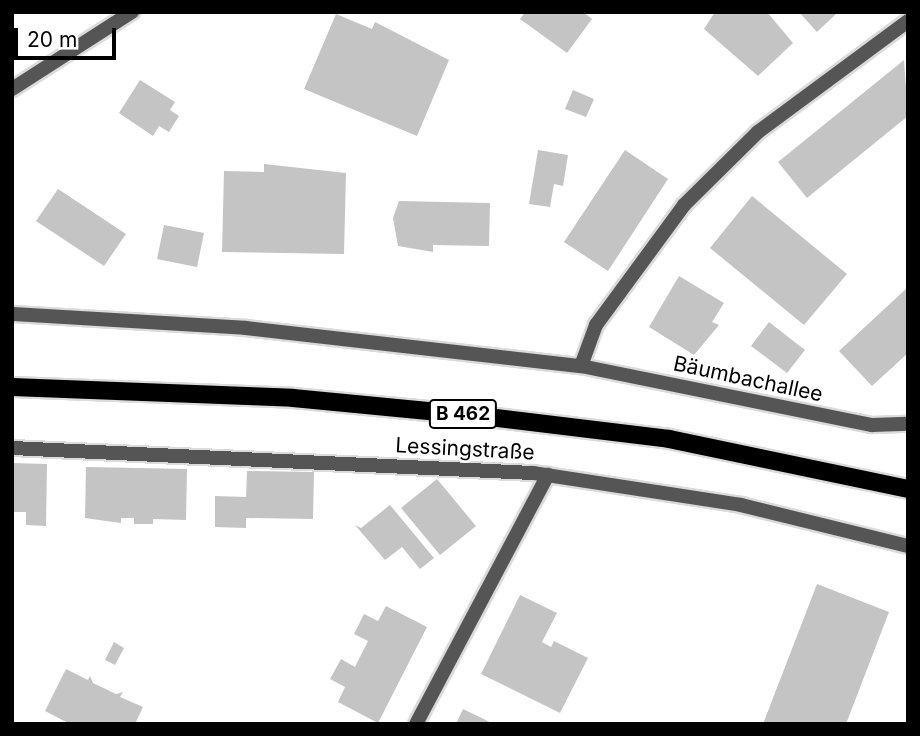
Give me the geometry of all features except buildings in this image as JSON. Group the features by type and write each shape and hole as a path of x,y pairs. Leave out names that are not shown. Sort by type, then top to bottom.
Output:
{"main road":[{"name":"B 462","path":"12,387 293,398 480,416 669,439 908,489"}],"street":[{"path":"12,89 132,12"},
{"path":"12,314 246,328 581,366 596,325 684,205 758,132 908,21"},
{"name":"Bäumbachallee","path":"581,366 872,425 908,424"},
{"name":"Lessingstraße","path":"12,448 548,475 741,505 908,546"},
{"path":"416,724 548,475"}]}
